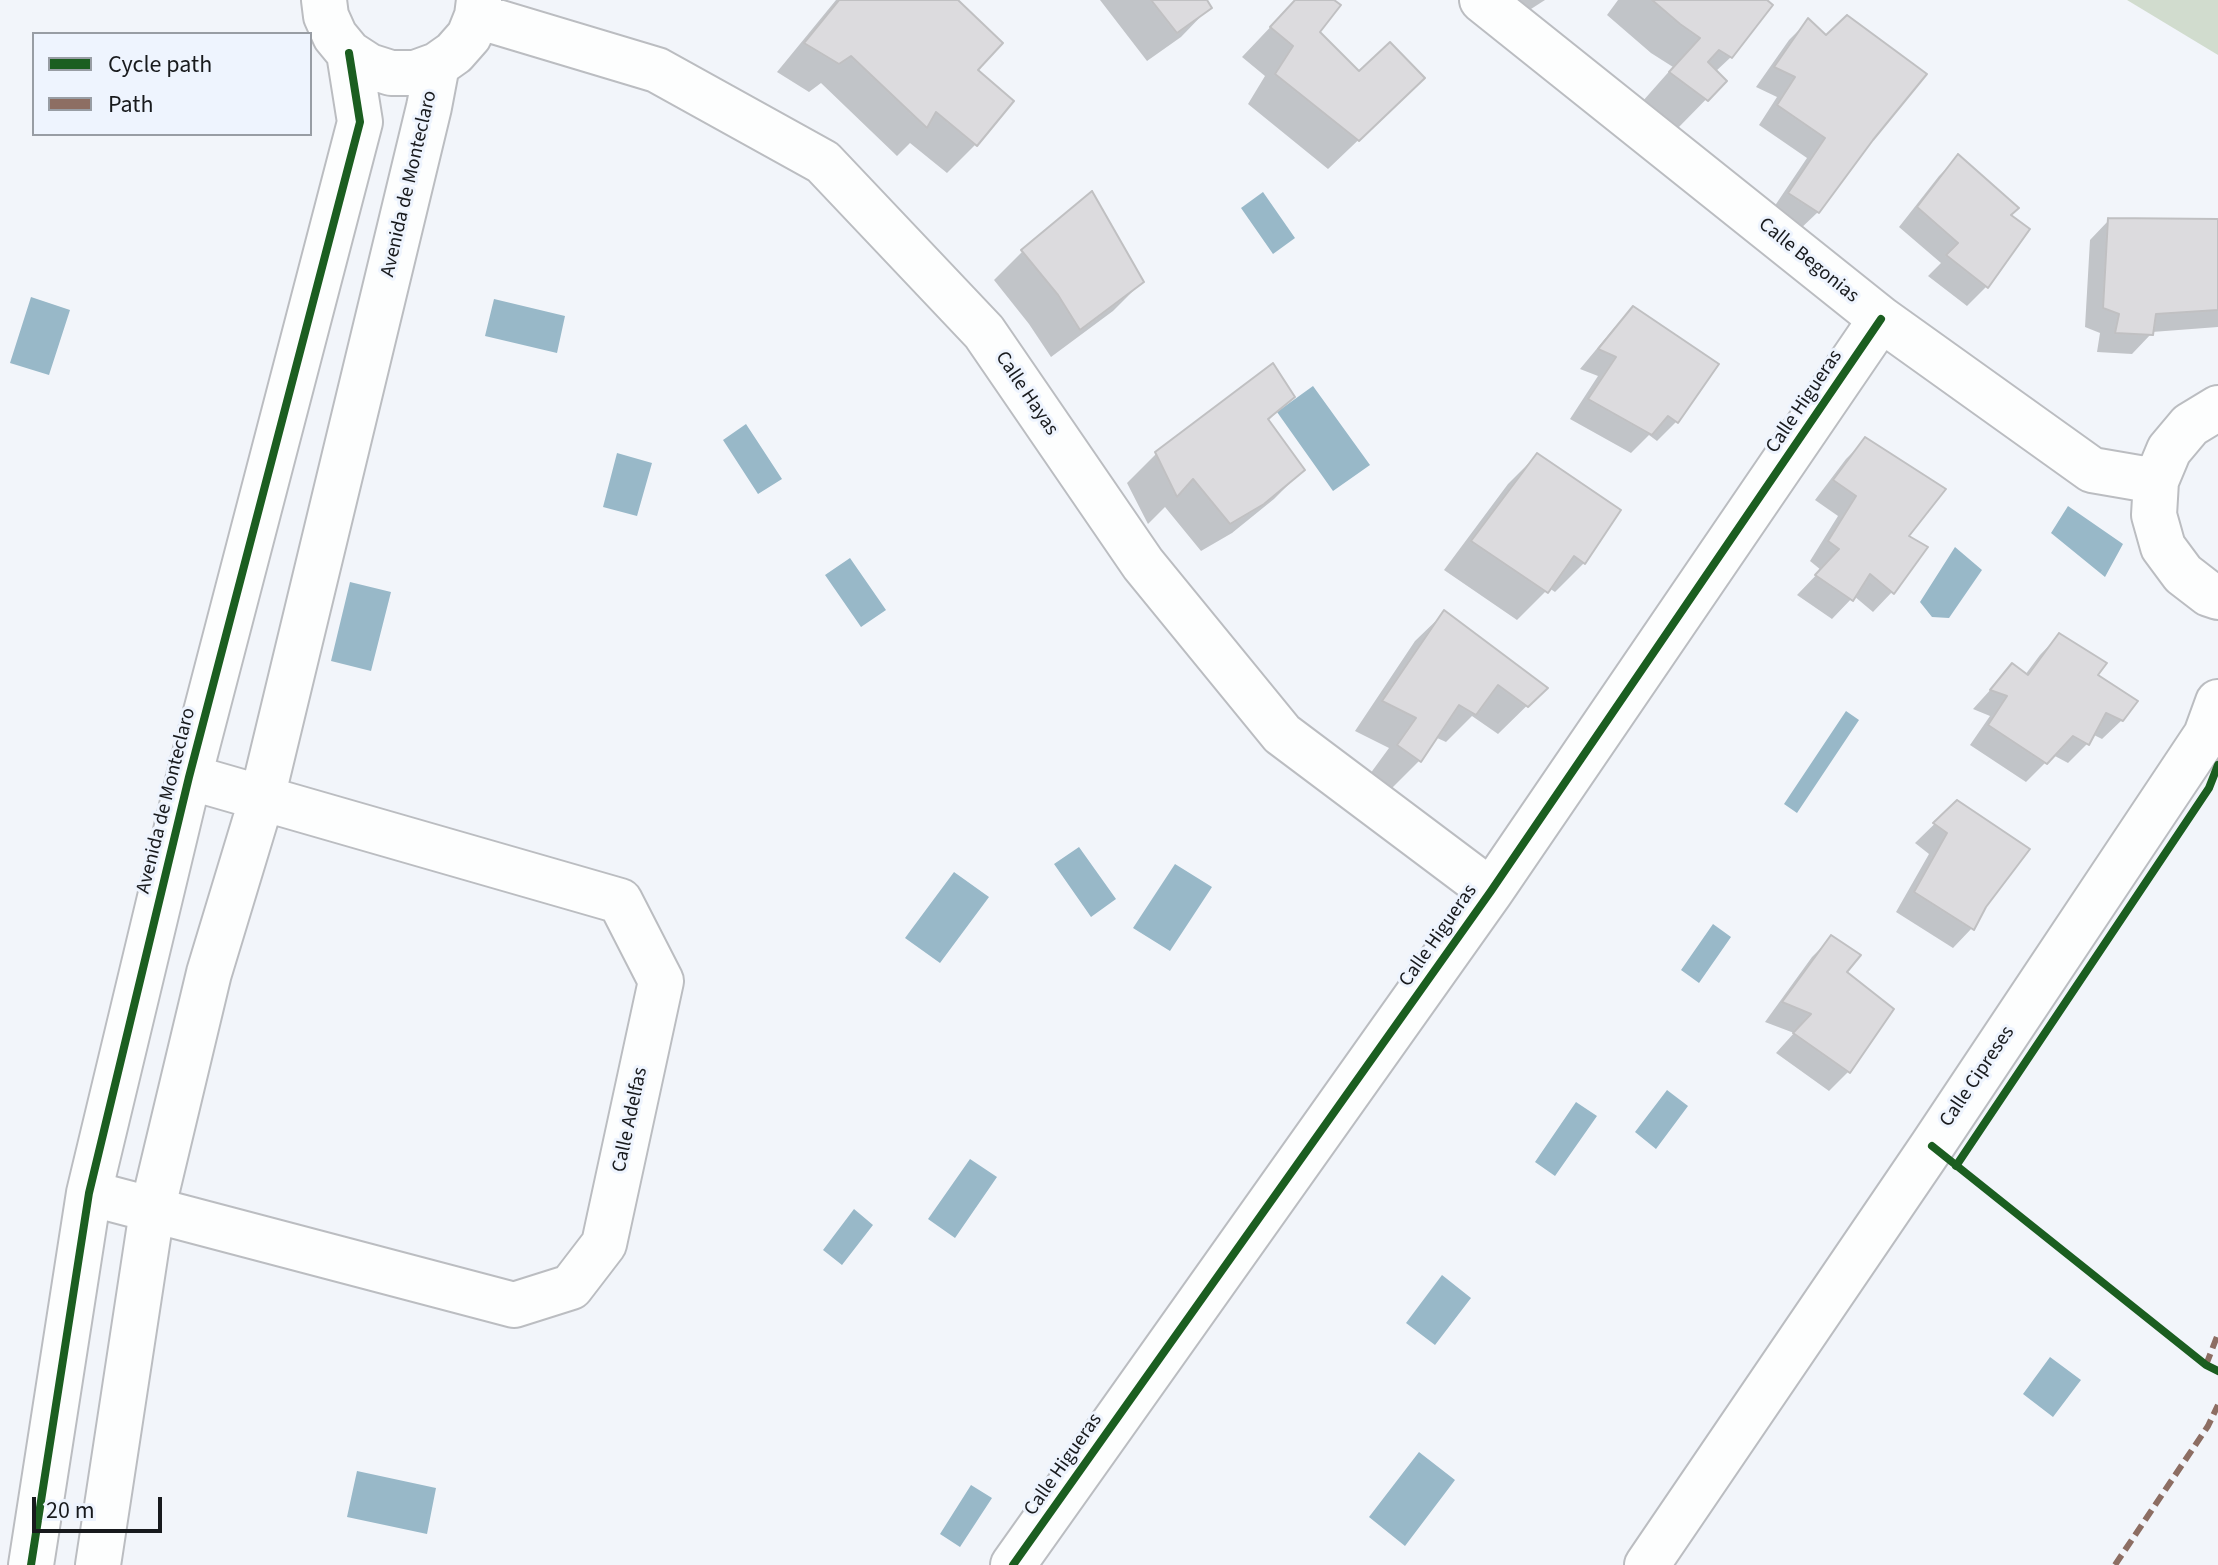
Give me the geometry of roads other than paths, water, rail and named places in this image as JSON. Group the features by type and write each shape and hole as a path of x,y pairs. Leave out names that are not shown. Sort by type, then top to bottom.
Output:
{"street":[{"name":"Calle Begonias","path":"1482,0 1881,319 2092,470 2156,481"},
{"path":"313,5 349,53 369,66 391,73 415,73 437,65 454,53 469,36 478,8"},
{"name":"Calle Hayas","path":"478,8 657,70 823,162 984,332 1143,564 1282,734 1491,891"},
{"name":"Avenida de Monteclaro","path":"31,1565 89,1193 189,777 360,122 349,53"},
{"name":"Avenida de Monteclaro","path":"98,1565 152,1211 209,973 262,798 437,65"},
{"name":"Calle Higueras","path":"1013,1565 1491,891 1881,319"},
{"path":"2218,408 2190,425 2169,450 2156,481 2154,515 2163,547 2183,574 2209,594 2218,597"},
{"name":"Calle Cipreses","path":"1647,1565 1941,1133 2206,735 2218,702"},
{"name":"Calle Adelfas","path":"89,1193 514,1305 571,1287 604,1244 661,981 620,901 189,777"}],"water":[{"path":"1263,192 1295,238 1273,254 1241,208"},
{"path":"31,297 70,310 49,375 10,363"},
{"path":"494,299 565,316 557,353 485,336"},
{"path":"1313,386 1370,465 1333,491 1277,412"},
{"path":"746,424 782,479 758,494 723,440"},
{"path":"617,453 652,463 637,516 603,507"},
{"path":"2068,506 2123,544 2105,577 2051,533"},
{"path":"1955,547 1982,570 1949,618 1932,617 1920,602"},
{"path":"850,558 886,610 861,627 825,575"},
{"path":"350,582 391,592 371,671 331,661"},
{"path":"1846,711 1859,720 1797,813 1784,804"},
{"path":"1079,847 1116,899 1091,917 1054,864"},
{"path":"1175,864 1212,887 1170,951 1133,928"},
{"path":"954,872 989,897 940,963 905,938"},
{"path":"1713,924 1731,937 1699,983 1681,970"},
{"path":"1667,1090 1688,1106 1656,1149 1635,1132"},
{"path":"1576,1102 1597,1116 1555,1176 1535,1162"},
{"path":"970,1159 997,1177 955,1238 928,1219"},
{"path":"854,1209 873,1225 842,1265 823,1250"},
{"path":"1442,1275 1471,1298 1435,1345 1406,1323"},
{"path":"2050,1357 2081,1380 2053,1417 2023,1394"},
{"path":"1419,1452 1455,1480 1405,1546 1369,1517"},
{"path":"357,1471 436,1488 427,1534 347,1517"},
{"path":"971,1485 992,1498 960,1547 940,1534"}]}
